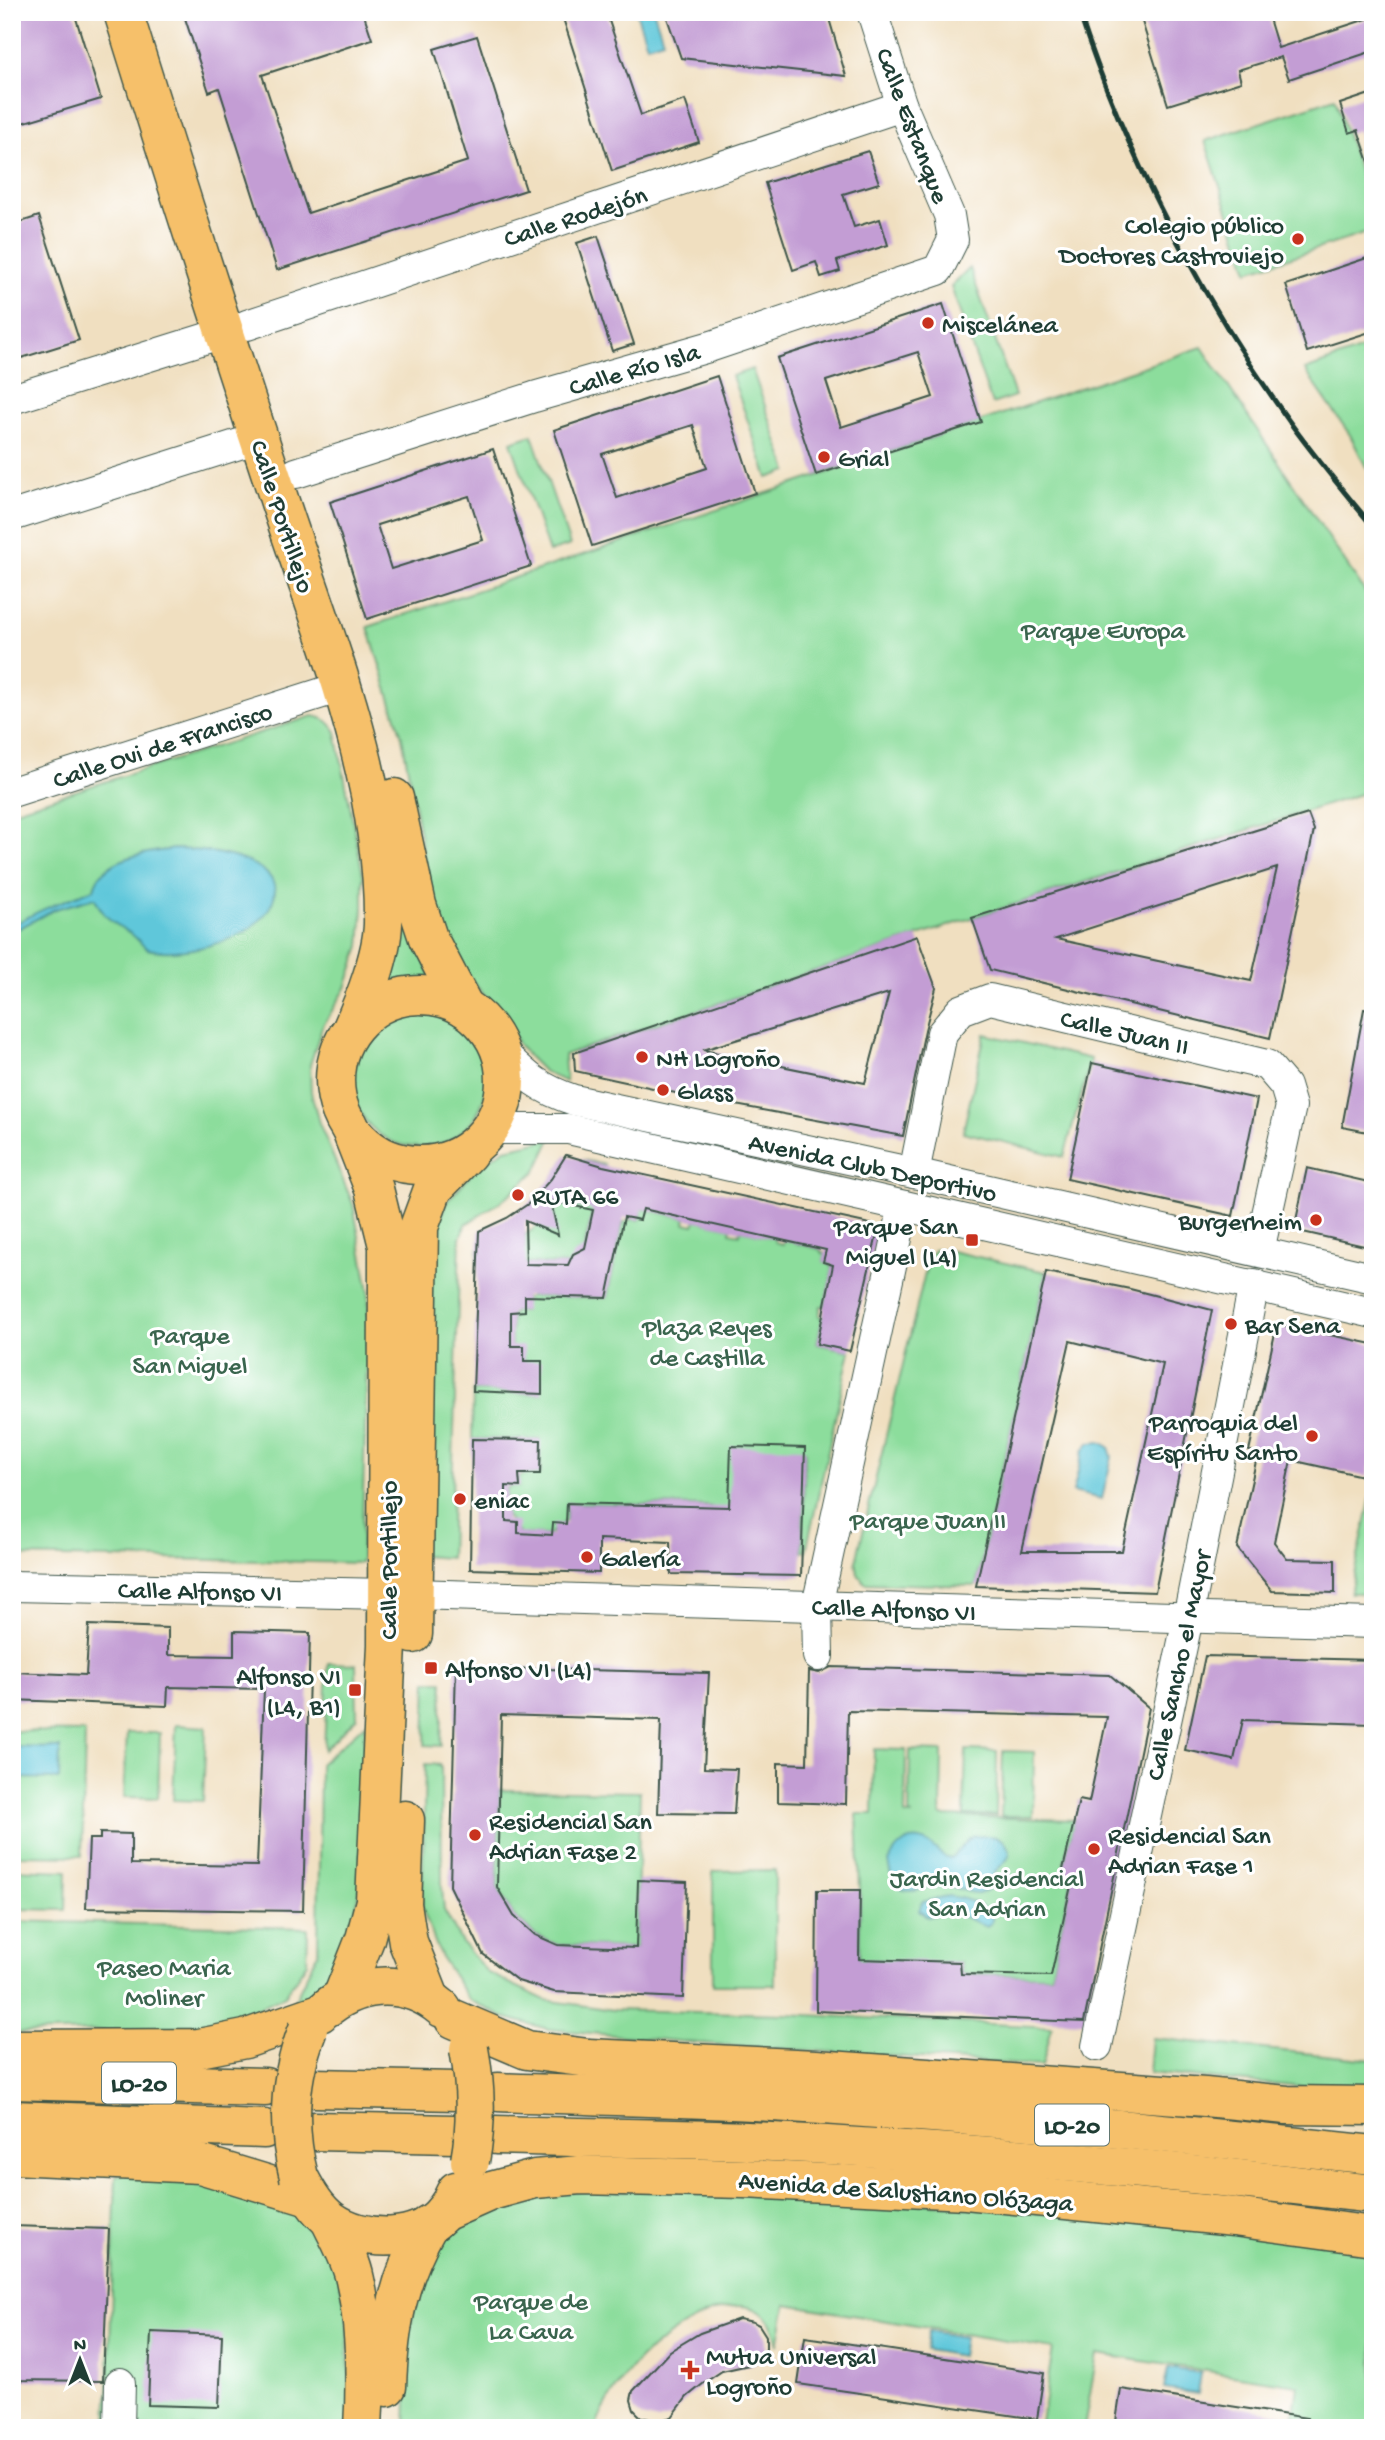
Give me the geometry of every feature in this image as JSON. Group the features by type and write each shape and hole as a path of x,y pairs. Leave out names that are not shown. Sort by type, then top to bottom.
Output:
{"main road":[{"name":"Calle Portillejo","path":"123,12 235,329 296,473 380,732 416,905 428,938 464,1007"},
{"name":"Calle Portillejo","path":"149,12 235,329 258,438 326,692 358,740 376,829 383,927 368,990 353,1026"},
{"path":"435,995 464,1007 485,1023 495,1035 502,1052 505,1080 501,1109 479,1141 440,1163 408,1164 371,1150 349,1125 337,1102 335,1063 345,1038 353,1026 370,1011 402,996 435,995"},
{"name":"Calle Portillejo","path":"349,1125 374,1189 388,1246 401,1594 402,1904 408,1942 451,2022"},
{"name":"Calle Portillejo","path":"324,2013 365,1939 375,1901 401,1594 419,1227 433,1189 479,1141"},
{"path":"12,2049 199,2048 245,2039 324,2013 364,1988 387,1985 409,1989 451,2022 527,2050 588,2058 830,2070 1158,2093 1287,2105 1373,2106"},
{"path":"324,2013 297,2058 292,2087 293,2141 313,2198 355,2278 365,2353 363,2428"},
{"path":"385,2428 388,2353 402,2280 437,2218 474,2143 474,2078 451,2022"},
{"name":"LO-20","path":"12,2080 265,2087"},
{"path":"314,2088 457,2091"},
{"name":"LO-20","path":"498,2092 770,2102 1020,2120 1373,2155"},
{"name":"LO-20","path":"12,2120 264,2130"},
{"name":"LO-20","path":"314,2131 474,2143 770,2142 1025,2159 1278,2182 1373,2194"},
{"path":"12,2155 200,2164 313,2198 353,2232 379,2237 405,2235 437,2218"},
{"name":"Avenida de Salustiano Olózaga","path":"437,2218 491,2191 535,2179 580,2175 744,2179 966,2190 1234,2217 1373,2236"}],"street":[{"name":"Calle Estanque","path":"872,12 902,106 950,215 953,240"},
{"name":"Calle Rodejón","path":"12,399 235,329 902,106"},
{"name":"Calle Río Isla","path":"296,473 534,397 712,346 937,270 953,240"},
{"path":"12,516 258,438"},
{"name":"Calle Ovi de Francisco","path":"12,792 326,692"},
{"name":"Calle Juan II","path":"914,1173 942,1033 961,1010 990,999 1267,1065 1284,1086 1291,1106 1259,1251"},
{"name":"Avenida Club Deportivo","path":"502,1052 545,1090 574,1100 914,1173 1373,1278"},
{"name":"Avenida Club Deportivo","path":"479,1141 568,1129 1373,1313"},
{"path":"818,1656 817,1606 904,1206"},
{"name":"Avenida Club Deportivo","path":"1194,1271 1259,1251"},
{"name":"Calle Sancho el Mayor","path":"1097,2046 1188,1618 1254,1284"},
{"name":"Calle Alfonso VI","path":"12,1586 401,1594 1373,1623"},
{"path":"119,2428 120,2384"}],"green space":[{"path":"1335,98 1373,213 1373,231 1248,271 1205,141"},
{"path":"970,268 1015,396 992,404 951,287"},
{"path":"1373,345 1373,474 1305,370"},
{"name":"Parque Europa","path":"1202,347 1373,604 1373,790 972,918 564,1055 566,1082 544,1072 518,1044 507,1022 461,968 438,934 402,737 368,627"},
{"path":"752,369 788,471 768,478 732,376"},
{"path":"532,435 570,545 549,552 511,442"},
{"name":"Parque San Miguel","path":"313,716 327,721 336,732 363,875 360,946 346,988 322,1027 310,1065 311,1092 319,1123 353,1204 369,1292 361,1563 12,1556 12,811"},
{"path":"398,897 432,980 386,984"},
{"path":"419,1013 445,1018 466,1033 481,1054 486,1080 481,1106 466,1127 445,1142 419,1147 393,1142 372,1127 357,1106 352,1080 357,1054 372,1033 393,1018"},
{"path":"985,1034 1091,1059 1064,1157 963,1132"},
{"path":"551,1139 536,1171 503,1200 466,1224 460,1237 450,1558 421,1556 431,1241 448,1200 477,1168 505,1149"},
{"path":"583,1160 604,1165 583,1252 569,1265 478,1262 478,1249 525,1249 525,1235 539,1225 555,1225 552,1214 563,1203"},
{"name":"Plaza Reyes de Castilla","path":"639,1208 686,1218 685,1223 694,1225 696,1220 731,1228 730,1232 740,1234 741,1230 774,1238 775,1242 783,1244 784,1240 819,1249 825,1255 824,1262 833,1268 825,1306 821,1306 819,1316 823,1317 817,1344 850,1351 806,1551 802,1552 805,1449 766,1526 708,1506 567,1503 566,1520 548,1535 520,1534 506,1516 506,1490 510,1486 519,1487 519,1478 524,1474 540,1474 540,1440 472,1439 473,1391 541,1394 527,1364 511,1352 511,1315 516,1311 524,1311 523,1302 530,1296 607,1298 623,1223 632,1219 640,1220 642,1213"},
{"name":"Parque Juan II","path":"942,1249 1046,1272 976,1586 865,1583 858,1574 856,1561 928,1260 934,1250"},
{"path":"1373,1488 1373,1593 1350,1593"},
{"path":"328,1663 356,1664 357,1717 324,1750"},
{"path":"427,1681 443,1681 441,1746 425,1745"},
{"path":"365,1724 361,1883 352,1928 337,1963 317,1989 291,2008 318,1952 320,1764"},
{"path":"176,1725 206,1727 203,1801 173,1800"},
{"path":"12,1731 85,1732 82,1856 12,1855"},
{"path":"127,1733 160,1733 158,1798 124,1797"},
{"name":"Jardin Residencial San Adrian","path":"874,1749 906,1750 905,1815 913,1815 909,1814 910,1750 942,1751 941,1816 1075,1820 1061,1878 1072,1881 1051,1976 961,1974 960,1962 859,1973 857,1814 873,1814"},
{"path":"966,1750 997,1751 996,1815 964,1815"},
{"path":"1003,1751 1034,1752 1033,1816 1001,1816"},
{"path":"425,1764 441,1765 444,1910 462,1943 488,1973 545,2000 613,2010 784,2014 1052,2027 1042,2066 698,2043 548,2029 503,2017 469,2000 440,1955 422,1908"},
{"path":"499,1790 640,1792 636,1948 558,1945 535,1935 514,1916 497,1887"},
{"path":"12,1869 67,1871 66,1910 12,1909"},
{"path":"775,1870 775,1985 713,1985 713,1871"},
{"name":"Paseo Maria Moliner","path":"12,1921 308,1928 307,1963 285,1995 247,2014 255,2028 12,2033"},
{"path":"1152,2038 1373,2060 1373,2087 1313,2088 1149,2073"},
{"path":"138,2171 285,2200 316,2231 338,2274 347,2312 351,2428 107,2428 116,2175"},
{"name":"Parque de La Cava","path":"781,2190 1373,2242 1373,2428 1292,2428 1298,2385 1097,2354 1084,2428 1040,2428 1053,2349 786,2304 778,2345 770,2322 756,2310 739,2306 720,2309 699,2317 679,2329 646,2353 632,2368 610,2399 596,2428 406,2428 409,2338 416,2294 432,2253 446,2235 460,2224 535,2191"}],"water":[{"path":"636,12 654,12 663,40 647,45"},
{"path":"174,849 227,855 262,869 272,881 274,895 266,913 243,932 228,939 177,951 147,949 109,919 95,898 55,909 12,932 12,926 32,915 94,889 105,870 115,864 139,855"},
{"path":"1100,1442 1109,1447 1112,1457 1102,1499 1073,1492 1083,1451 1089,1443"},
{"path":"12,1747 60,1748 59,1779 12,1778"},
{"path":"975,1836 998,1838 1010,1851 1009,1857 995,1872 990,1886 984,1892 970,1892 947,1886 903,1890 892,1876 889,1862 900,1846 910,1840 921,1840 950,1858"},
{"path":"948,1896 978,1905 988,1912 992,1922 987,1926 954,1914 927,1917 919,1911 922,1902"},
{"path":"929,2331 964,2337 961,2356 926,2350"},
{"path":"1168,2368 1201,2373 1198,2394 1164,2389"}],"building":[{"path":"12,12 74,12 101,99 12,126"},
{"path":"183,12 363,12 372,39 262,75 308,213 468,161 434,49 477,36 526,190 277,270 219,88 209,92"},
{"path":"561,12 606,12 641,115 685,100 699,142 612,171"},
{"path":"665,12 827,12 846,76 681,58"},
{"path":"1139,12 1267,12 1278,48 1373,17 1373,51 1289,79 1281,57 1238,70 1241,82 1168,105"},
{"path":"1373,93 1373,165 1370,165 1358,130 1349,133 1340,104"},
{"path":"868,151 879,183 843,194 854,227 880,219 888,245 837,261 840,271 821,277 816,262 793,270 765,183"},
{"path":"39,216 79,340 12,361 12,225"},
{"path":"598,236 634,344 612,351 577,243"},
{"path":"1373,256 1373,331 1307,352 1286,285"},
{"path":"943,304 981,422 816,475 777,358","holes":["918,352 933,397 841,427 826,381"]},
{"path":"717,376 755,493 592,546 554,430","holes":["693,425 707,468 617,498 602,454"]},
{"path":"493,449 531,566 367,619 330,502","holes":["469,496 483,540 391,569 377,525"]},
{"path":"1308,814 1314,830 1270,1038 990,970 972,918","holes":["1277,868 1251,981 1056,939"]},
{"path":"917,936 936,988 903,1136 703,1099 575,1071 574,1053","holes":["889,993 865,1083 703,1050"]},
{"path":"1364,1009 1373,1010 1373,1133 1342,1127"},
{"path":"1092,1063 1257,1099 1233,1216 1067,1179"},
{"path":"566,1155 603,1166 879,1226 850,1351 817,1344 833,1265 823,1262 826,1250 643,1209 640,1220 624,1217 607,1298 525,1296 525,1311 511,1312 511,1346 524,1346 524,1361 542,1361 542,1394 473,1391 479,1231 507,1218 528,1204 551,1179","holes":["551,1201 593,1210 585,1248 573,1254 568,1265 526,1264 525,1221 558,1235"]},
{"path":"1307,1168 1373,1183 1373,1248 1294,1230"},
{"path":"1046,1272 1130,1289 1212,1310 1155,1592 976,1586","holes":["1070,1341 1163,1364 1122,1551 1022,1551"]},
{"path":"1277,1324 1373,1344 1373,1453 1367,1477 1291,1460 1274,1542 1287,1559 1335,1560 1335,1593 1272,1591 1237,1548 1258,1452 1249,1451"},
{"path":"472,1439 541,1440 540,1474 519,1474 520,1487 506,1486 506,1521 518,1522 518,1533 552,1535 553,1523 566,1524 567,1503 729,1507 731,1446 805,1448 801,1576 671,1574 670,1542 599,1539 599,1573 470,1569"},
{"path":"89,1625 168,1628 168,1655 234,1656 234,1631 310,1633 303,1911 86,1908 89,1839 100,1839 100,1833 131,1834 131,1864 257,1866 264,1689 168,1687 167,1706 12,1700 12,1672 86,1675"},
{"path":"1205,1656 1373,1660 1373,1724 1243,1720 1234,1760 1185,1750"},
{"name":"Residencial San Adrian Fase 2","path":"456,1667 709,1673 704,1768 737,1769 734,1814 658,1813 661,1720 501,1715 497,1887 514,1916 535,1935 558,1945 636,1948 638,1880 687,1882 683,1998 554,1992 518,1981 483,1954 450,1886"},
{"name":"Residencial San Adrian Fase 1","path":"831,1667 1110,1675 1149,1708 1084,2022 816,2011 817,1890 860,1890 859,1959 960,1962 961,1974 1051,1976 1072,1881 1061,1878 1079,1800 1089,1802 1107,1717 848,1711 846,1804 778,1802 778,1763 807,1764 809,1671 819,1673"},
{"path":"12,2226 109,2229 103,2381 12,2380"},
{"name":"Mutua Universal Logroño","path":"739,2319 759,2325 766,2336 766,2349 760,2359 753,2364 722,2371 687,2397 672,2417 658,2421 641,2417 634,2410 631,2400 633,2391 670,2351 700,2333"},
{"path":"151,2332 222,2335 219,2407 148,2405"},
{"path":"805,2337 1044,2373 1037,2419 798,2384"},
{"path":"1121,2389 1307,2418 1306,2428 1115,2428"}],"railway":[{"path":"1079,12 1118,118 1193,271 1252,368 1284,414 1373,527"}],"place":[{"name":"Colegio público Doctores Castroviejo","path":"1298,239"},
{"name":"Miscelánea","path":"928,323"},
{"name":"Grial","path":"824,457"},
{"name":"NH Logroño","path":"642,1057"},
{"name":"Glass","path":"663,1090"},
{"name":"RUTA 66","path":"518,1195"},
{"name":"Burgerheim","path":"1316,1220"},
{"name":"Parque San Miguel (L4)","path":"972,1240"},
{"name":"Bar Sena","path":"1231,1324"},
{"name":"Parroquia del Espíritu Santo","path":"1312,1436"},
{"name":"eniac","path":"460,1499"},
{"name":"Galería","path":"587,1557"},
{"name":"Alfonso VI (L4)","path":"431,1668"},
{"name":"Alfonso VI (L4, B1)","path":"355,1690"},
{"name":"Residencial San Adrian Fase 2","path":"475,1835"},
{"name":"Residencial San Adrian Fase 1","path":"1094,1849"},
{"name":"Mutua Universal Logroño","path":"690,2370"}]}
